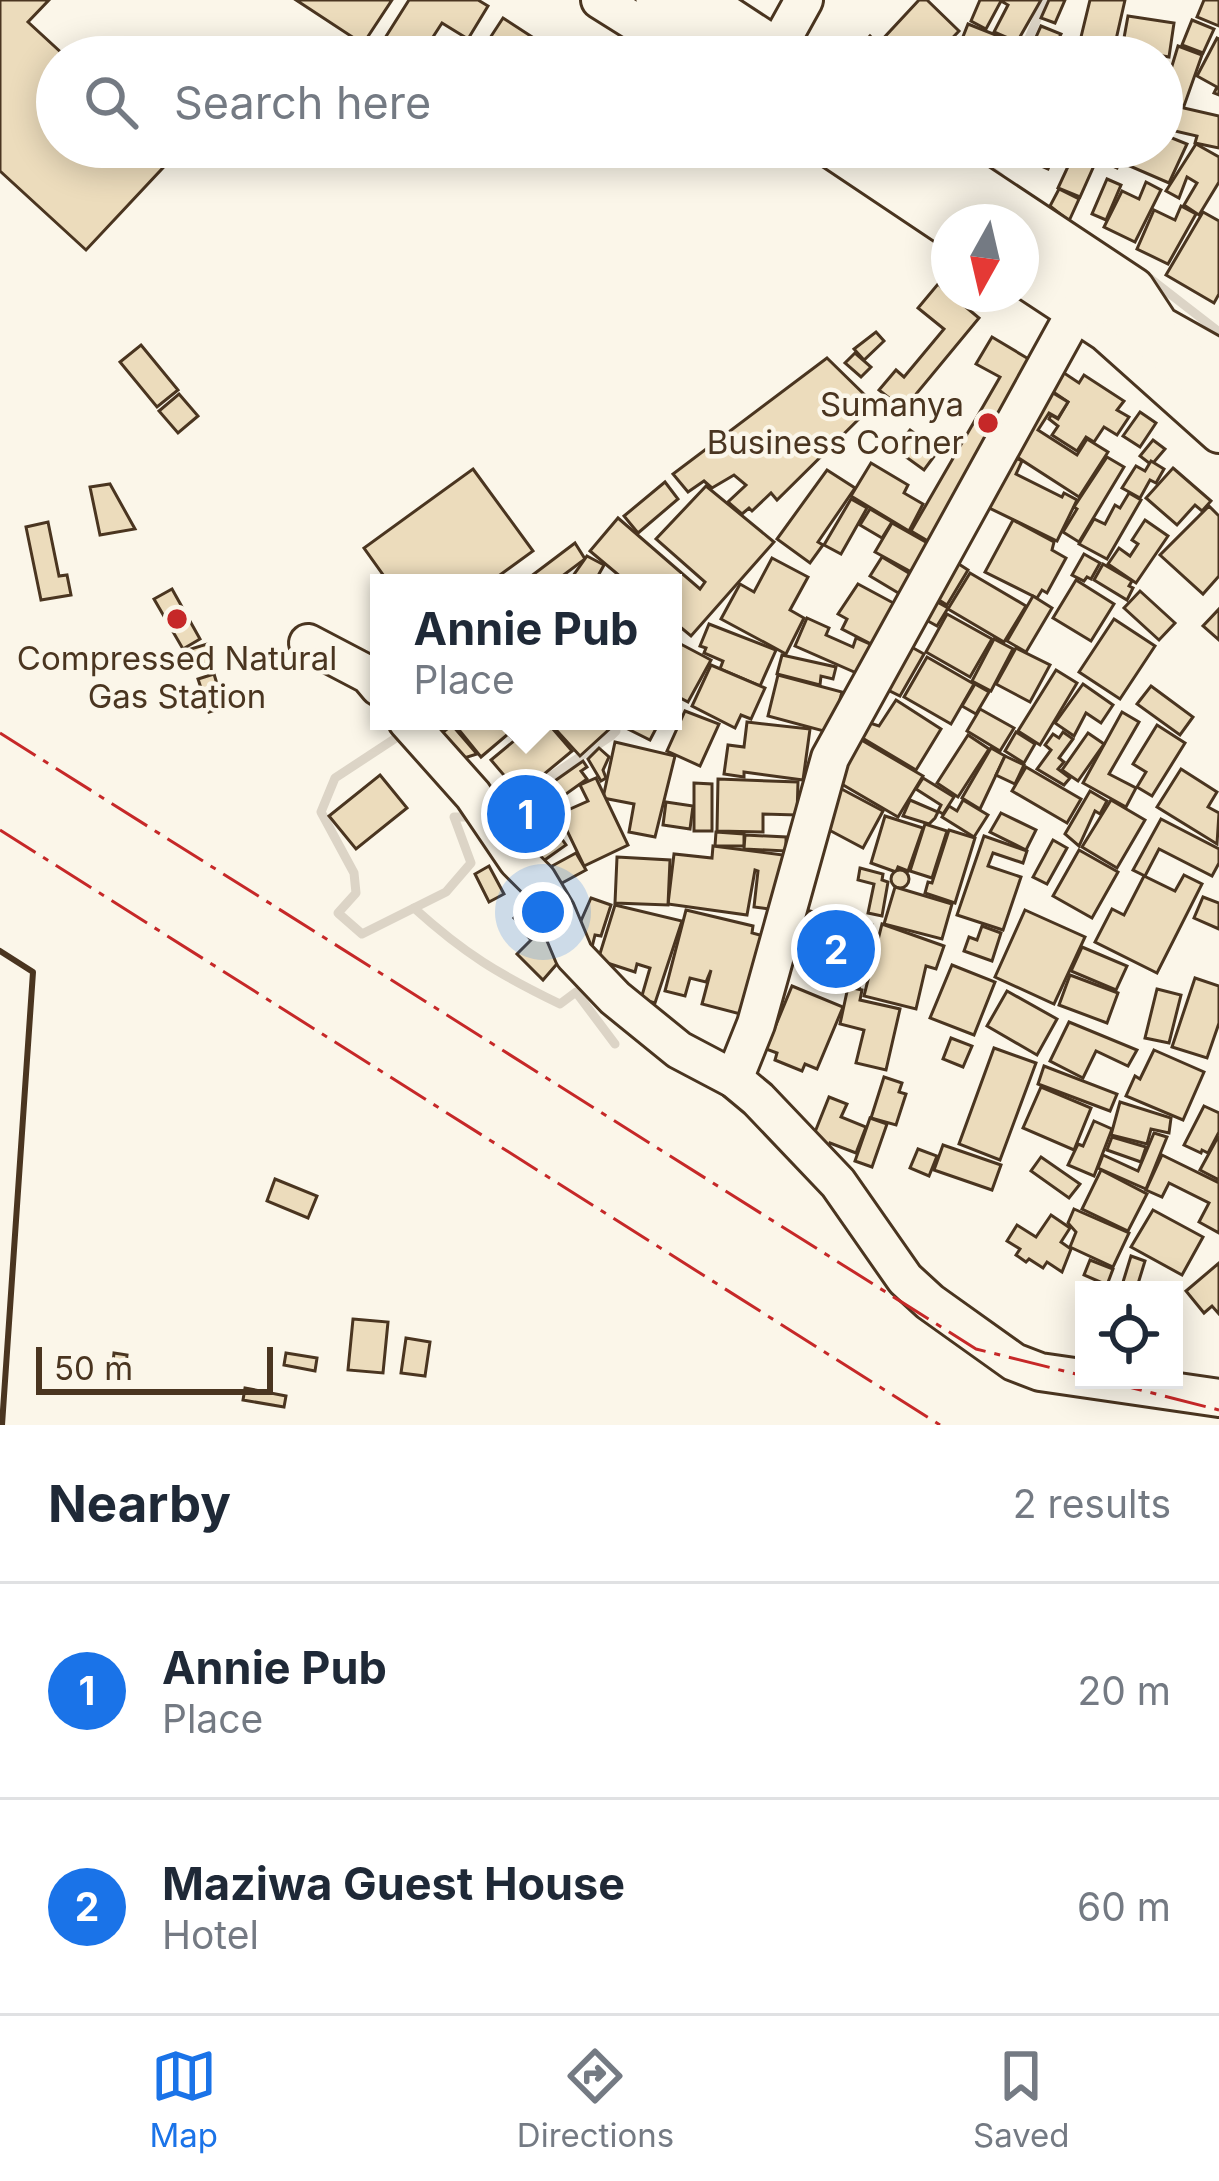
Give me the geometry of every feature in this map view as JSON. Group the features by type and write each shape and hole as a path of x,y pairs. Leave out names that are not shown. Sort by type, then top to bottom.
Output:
{"main road":[{"path":"659,0 734,36"},
{"path":"914,168 968,204"},
{"path":"1039,251 1102,293 1219,392"}],"street":[{"path":"600,0 657,36"},
{"path":"705,0 750,36"},
{"path":"783,36 804,0"},
{"path":"859,168 931,216"},
{"path":"956,168 1135,287 1160,325 1219,358"},
{"path":"1039,289 1106,333 1219,434"},
{"path":"734,1079 757,1024 830,758 1075,313"},
{"path":"308,643 370,676"},
{"path":"415,730 537,880 574,955 656,1033 734,1079 838,1183 905,1279 930,1302 1014,1362 1040,1372 1219,1398"}],"building":[{"path":"0,0 49,0 28,22 43,36 36,36 36,168 163,168 86,250 0,171"},
{"path":"296,0 392,0 368,36 351,36"},
{"path":"409,0 478,0 488,6 470,36 442,23 434,36 386,36"},
{"path":"919,0 927,0 959,31 954,36 885,36"},
{"path":"980,0 1041,0 1020,36 994,32 1008,5 1001,1 986,29 971,21"},
{"path":"1049,0 1065,0 1055,23 1041,18"},
{"path":"1090,0 1125,0 1117,36 1081,36"},
{"path":"1204,0 1219,0 1219,26 1197,17"},
{"path":"1128,16 1174,23 1172,36 1124,36"},
{"path":"503,18 531,36 491,36"},
{"path":"1192,20 1214,29 1203,53 1183,42"},
{"path":"968,24 998,36 963,36"},
{"path":"1041,26 1061,34 1060,36 1037,36"},
{"path":"1217,38 1219,95 1214,93 1217,87 1197,76"},
{"path":"1183,48 1202,55 1183,106"},
{"path":"1183,108 1219,116 1219,148 1195,143 1197,136 1183,133"},
{"path":"1196,144 1219,157 1219,182 1199,215 1184,205 1197,183 1187,177 1179,198 1166,191"},
{"path":"1067,168 1093,168 1080,197 1058,188"},
{"path":"1134,168 1176,168 1169,183"},
{"path":"1107,179 1121,185 1106,220 1092,214"},
{"path":"1146,182 1161,190 1135,242 1104,227 1122,191 1139,199"},
{"path":"1059,189 1079,199 1069,221 1050,206"},
{"path":"1181,206 1196,214 1168,264 1137,249 1154,210 1175,220"},
{"path":"1203,212 1219,221 1219,294 1214,303 1166,275"},
{"path":"931,292 931,312 972,312 979,318 898,416 883,404 888,397 879,390 896,370 904,377 944,329 918,308"},
{"path":"876,332 884,341 864,360 854,349"},
{"name":"Sumanya Business Corner","path":"992,337 1037,364 933,544 911,531 1000,377 976,364"},
{"path":"141,345 178,390 157,407 120,362"},
{"path":"855,353 871,367 861,377 845,363"},
{"path":"827,358 874,404 777,500 771,493 742,514 728,502 746,485 734,475 712,488 704,481 688,492 673,474"},
{"path":"1052,365 1079,383 1084,375 1124,401 1117,410 1129,417 1117,435 1104,427 1094,442 1086,437 1077,451 1052,435 1058,426 1049,419 1051,415 1058,419 1068,402 1040,383"},
{"path":"1043,387 1068,402 1058,418 1049,413 1038,430 1077,455 1087,439 1108,452 1079,497 1003,448"},
{"path":"179,394 198,416 178,433 159,411"},
{"path":"1140,412 1156,423 1140,447 1123,436"},
{"name":"Sumanya Business Corner","path":"910,430 938,451 924,470 895,449"},
{"path":"1153,440 1165,449 1149,463 1140,456"},
{"path":"1004,452 1022,461 1016,474 1077,500 1057,541 981,504"},
{"path":"1107,457 1124,467 1079,542 1063,532"},
{"path":"1151,461 1164,469 1156,483 1150,480 1140,498 1122,488 1136,466 1145,471"},
{"path":"871,463 908,485 904,493 923,504 909,531 851,496"},
{"path":"1173,468 1211,501 1202,511 1195,505 1177,525 1146,498"},
{"path":"473,469 533,551 501,574 383,574 364,548"},
{"path":"827,470 855,488 818,542 823,545 810,563 777,539"},
{"path":"665,482 678,499 638,533 624,516"},
{"path":"110,484 135,529 100,535 90,487"},
{"path":"706,486 774,542 691,636 682,628 682,574 617,574 590,551 618,518 700,589 705,582 656,539"},
{"path":"1129,493 1141,500 1107,559 1079,544 1094,519 1105,524 1115,505 1120,508"},
{"path":"851,499 867,508 841,554 824,545"},
{"path":"1209,506 1219,516 1219,576 1203,594 1160,555"},
{"path":"870,509 892,522 882,538 860,525"},
{"path":"1013,520 1054,542 1052,550 1066,558 1047,593 1042,590 1037,598 985,572"},
{"path":"1145,520 1168,536 1136,583 1108,564 1119,548 1130,556 1138,544 1132,540"},
{"path":"48,522 59,576 67,575 71,595 41,600 26,527"},
{"path":"892,523 931,545 915,574 875,552"},
{"path":"575,543 585,559 565,574 534,574"},
{"path":"1084,554 1100,563 1091,579 1084,581 1072,575"},
{"path":"587,556 604,565 599,574 574,574"},
{"path":"882,557 912,575 900,594 870,576"},
{"path":"948,557 968,570 947,605 926,592"},
{"path":"772,558 808,577 790,610 804,618 786,654 721,619 740,584 754,592"},
{"path":"1103,564 1132,581 1127,600 1094,580"},
{"path":"970,573 1026,606 1004,642 948,609"},
{"path":"1076,580 1114,604 1091,641 1053,618"},
{"path":"858,584 899,606 877,647 842,629 847,619 838,614"},
{"name":"Compressed Natural Gas Station","path":"172,589 200,639 183,649 154,599"},
{"path":"1140,591 1175,623 1159,640 1124,608"},
{"path":"1033,596 1052,608 1026,652 1007,641"},
{"path":"930,598 948,608 937,626 919,616"},
{"path":"1219,609 1219,640 1203,626"},
{"path":"947,614 992,639 970,677 926,652"},
{"path":"807,618 829,628 826,635 853,647 856,638 881,649 868,678 795,646"},
{"path":"1114,619 1155,646 1120,699 1079,672"},
{"path":"709,624 776,650 760,686 720,669 723,661 704,653 706,648 700,646"},
{"path":"994,639 1013,649 991,691 972,681"},
{"name":"Compressed Natural Gas Station","path":"207,644 213,662 186,670 181,652"},
{"path":"906,644 924,654 900,696 882,687"},
{"path":"682,645 711,660 688,702 682,699"},
{"path":"1016,648 1050,665 1030,702 996,684"},
{"path":"782,655 836,667 833,679 821,676 820,685 777,674"},
{"path":"927,657 974,684 951,724 904,697"},
{"path":"711,665 765,688 751,719 741,715 735,728 692,706"},
{"path":"1056,670 1077,683 1040,745 1018,731"},
{"name":"Compressed Natural Gas Station","path":"214,674 224,707 209,712 198,679"},
{"path":"778,675 842,692 831,733 768,716"},
{"path":"975,684 989,692 976,714 962,706"},
{"path":"1083,684 1113,705 1101,723 1086,713 1074,736 1055,723"},
{"path":"1151,686 1193,717 1180,735 1137,704"},
{"path":"896,700 941,729 916,770 859,736 867,722 879,726"},
{"path":"980,709 1014,728 1000,751 967,731"},
{"path":"685,711 719,724 700,766 667,751 676,730 682,730"},
{"path":"1122,712 1139,722 1109,774 1136,788 1126,807 1083,783"},
{"path":"747,722 810,729 803,780 724,774 728,745 744,747"},
{"path":"1157,725 1185,743 1152,796 1137,787 1146,772 1133,764"},
{"path":"446,730 456,730 477,754 464,758 472,768 432,741"},
{"path":"459,730 526,730 514,740 508,734 481,757"},
{"path":"527,730 554,730 572,751 520,794 491,760"},
{"path":"556,730 608,730 580,756"},
{"path":"630,730 655,730 650,740"},
{"path":"1016,732 1035,744 1024,763 1005,751"},
{"path":"1063,732 1073,739 1059,758 1064,762 1058,769 1070,778 1064,785 1037,769 1051,750 1045,745 1053,734 1059,738"},
{"path":"1088,733 1104,744 1078,781 1062,770"},
{"path":"968,735 989,749 958,797 937,783"},
{"path":"858,738 923,776 898,817 833,779"},
{"path":"615,742 675,756 655,837 629,832 634,804 603,798"},
{"path":"599,748 609,757 603,770 606,778 601,781 588,759"},
{"path":"991,748 1005,756 980,809 962,798"},
{"path":"1005,756 1024,765 1015,784 996,775"},
{"path":"583,761 587,767 581,771 587,779 542,811 566,845 532,869 505,816"},
{"path":"1026,767 1081,799 1067,823 1012,791"},
{"path":"1181,769 1217,792 1208,807 1219,813 1217,844 1157,807"},
{"path":"380,775 407,808 356,849 329,816"},
{"path":"596,778 628,845 584,866 559,814 588,801 580,785"},
{"path":"923,778 954,797 943,814 938,811 941,805 916,789"},
{"path":"718,779 798,782 797,815 763,814 763,832 717,831"},
{"path":"694,783 712,784 712,831 694,831"},
{"path":"834,785 883,811 863,848 814,822"},
{"path":"1090,791 1107,801 1100,814 1095,811 1079,846 1065,834"},
{"path":"910,800 938,812 935,818 929,824 903,816"},
{"path":"963,800 988,815 974,837 942,817 949,806 957,811"},
{"path":"1111,800 1145,820 1117,868 1082,847"},
{"path":"666,802 693,806 690,829 663,825"},
{"path":"1001,813 1036,830 1026,850 990,832"},
{"path":"885,816 923,828 908,871 871,863"},
{"path":"1161,819 1219,849 1212,876 1159,849 1145,876 1133,870"},
{"path":"925,824 947,831 932,878 910,871"},
{"path":"949,830 975,838 955,903 925,893"},
{"path":"716,832 744,834 744,846 715,846"},
{"path":"745,835 786,837 786,851 744,849"},
{"path":"984,836 1027,851 1023,863 993,853 988,866 1021,877 1003,930 957,915"},
{"path":"1053,840 1067,848 1047,884 1033,877"},
{"path":"713,846 783,855 777,910 754,907 755,870 747,915 668,904 674,854 712,858"},
{"path":"1079,850 1118,872 1092,918 1053,896"},
{"path":"576,853 586,870 551,889 541,872"},
{"path":"617,857 670,860 668,905 615,903"},
{"path":"489,866 504,894 489,902 475,874"},
{"path":"860,868 883,874 882,880 888,882 882,916 868,913 874,884 858,880"},
{"path":"900,870 909,879 900,888 891,879"},
{"path":"1184,875 1202,884 1157,973 1095,942 1112,909 1124,915 1144,876 1175,891"},
{"path":"895,887 952,904 942,939 884,924"},
{"path":"1203,897 1219,903 1219,929 1194,918"},
{"path":"591,898 611,905 601,936 595,935 592,947 580,945 580,923"},
{"path":"615,905 682,921 655,1003 641,999 650,968 637,964 635,972 598,960"},
{"path":"527,906 536,915 524,927 514,918"},
{"path":"801,909 872,925 859,989 848,987 851,969 847,966 844,980 800,971 809,932 796,929"},
{"path":"686,910 753,926 752,933 775,939 748,1016 702,1004 711,970 706,982 690,978 685,996 665,991"},
{"path":"1025,910 1085,937 1054,1004 995,977"},
{"path":"539,921 562,958 543,980 517,954 531,940 524,932"},
{"path":"882,924 944,946 936,969 926,966 916,1009 864,996"},
{"path":"982,926 1001,933 992,961 964,951 969,937 977,940"},
{"path":"1082,947 1127,966 1116,990 1071,971"},
{"path":"952,965 995,982 974,1035 930,1018"},
{"path":"1070,975 1118,993 1107,1023 1059,1005"},
{"path":"1195,978 1219,986 1219,1023 1207,1058 1172,1047"},
{"path":"792,986 843,1007 817,1069 805,1064 802,1071 775,1060 777,1053 766,1049"},
{"path":"848,987 862,990 860,1000 900,1009 886,1070 856,1063 864,1030 840,1024"},
{"path":"1157,989 1181,995 1169,1043 1145,1038"},
{"path":"1007,991 1057,1019 1037,1055 987,1026"},
{"path":"1069,1022 1137,1050 1128,1066 1096,1051 1083,1078 1050,1061"},
{"path":"951,1038 972,1046 963,1067 943,1059"},
{"path":"994,1048 1036,1063 1000,1160 959,1144"},
{"path":"1154,1050 1204,1072 1183,1120 1126,1096"},
{"path":"1044,1066 1117,1094 1110,1111 1038,1084"},
{"path":"884,1077 902,1083 899,1092 906,1094 896,1125 871,1118"},
{"path":"1041,1087 1091,1108 1074,1150 1023,1128"},
{"path":"829,1097 847,1104 841,1117 866,1127 856,1153 811,1142"},
{"path":"1120,1102 1171,1118 1169,1133 1151,1129 1147,1144 1111,1135"},
{"path":"1204,1106 1219,1113 1219,1132 1208,1153 1184,1145"},
{"path":"870,1118 887,1124 872,1167 855,1161"},
{"path":"1094,1121 1112,1129 1094,1176 1068,1165"},
{"path":"1154,1133 1167,1137 1146,1189 1098,1168 1103,1155 1138,1171"},
{"path":"1112,1137 1146,1147 1141,1162 1107,1150"},
{"path":"1219,1137 1219,1180 1200,1170"},
{"path":"943,1145 1001,1165 992,1190 934,1170"},
{"path":"918,1149 937,1156 929,1176 910,1168"},
{"path":"1162,1155 1219,1183 1219,1233 1199,1222 1209,1203 1169,1183 1162,1197 1146,1190"},
{"path":"1041,1157 1080,1184 1069,1198 1031,1171"},
{"path":"1101,1170 1147,1194 1128,1231 1082,1209"},
{"path":"275,1179 317,1196 308,1218 267,1201"},
{"path":"1074,1209 1129,1233 1113,1267 1070,1247 1076,1232 1068,1223"},
{"path":"1153,1210 1203,1237 1182,1275 1131,1247"},
{"path":"1051,1215 1070,1228 1061,1242 1071,1249 1062,1272 1047,1262 1043,1268 1029,1259 1026,1262 1016,1255 1020,1249 1007,1241 1017,1225 1036,1237"},
{"path":"1131,1256 1145,1261 1139,1281 1123,1281"},
{"path":"1090,1260 1113,1269 1108,1281 1084,1275"},
{"path":"1219,1263 1219,1314 1212,1306 1204,1313 1186,1291"},
{"path":"353,1319 388,1322 383,1373 348,1370"},
{"path":"406,1338 430,1342 425,1376 401,1373"},
{"path":"114,1353 127,1355 125,1372 112,1371"},
{"path":"286,1353 317,1358 315,1371 284,1365"},
{"path":"245,1388 286,1396 284,1407 243,1400"}],"waterway":[{"path":"1030,36 1045,0"},
{"path":"988,168 1000,177"},
{"path":"1143,273 1219,332"},
{"path":"505,807 616,730"},
{"path":"405,732 335,778 321,812 354,873 356,893 338,913 362,934 414,908"},
{"path":"476,817 454,817 471,863 446,892 414,908 466,951 538,993 560,1004 576,992 615,1044"}],"wall":[{"path":"0,951 33,972 2,1425"}],"power":[{"path":"0,733 976,1349 1075,1374"},
{"path":"0,830 940,1425"},
{"path":"1136,1389 1219,1410"}],"place":[{"name":"Sumanya Business Corner","path":"988,423"},
{"name":"Compressed Natural Gas Station","path":"177,619"},
{"name":"Annie Pub","path":"526,814"},
{"name":"Maziwa Guest House","path":"836,949"}]}
